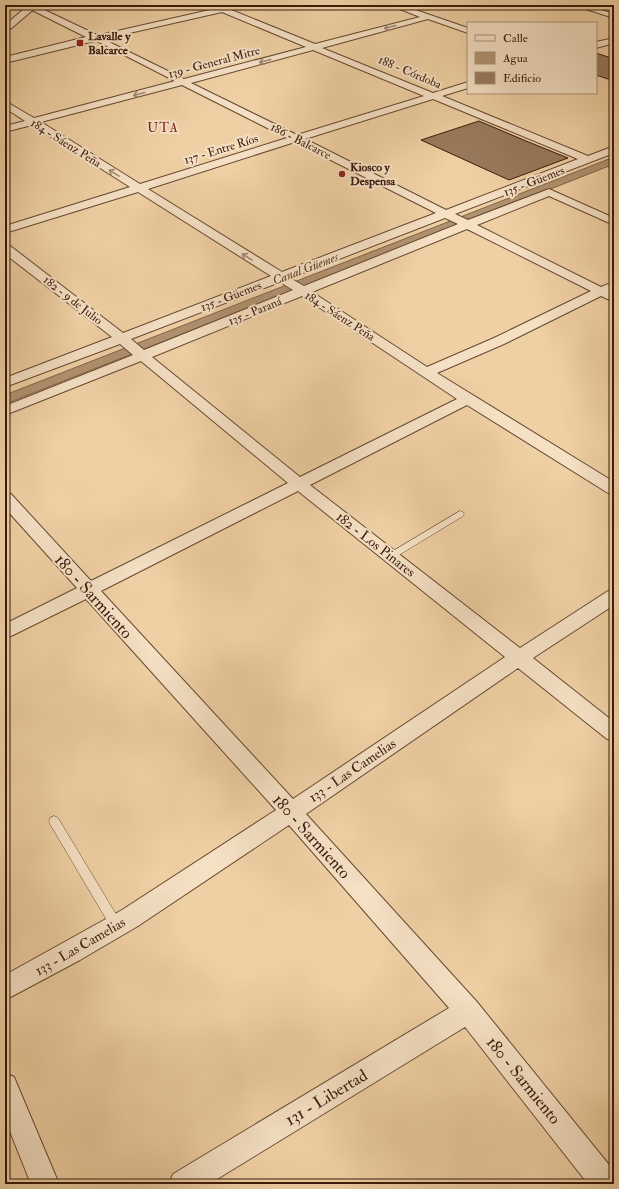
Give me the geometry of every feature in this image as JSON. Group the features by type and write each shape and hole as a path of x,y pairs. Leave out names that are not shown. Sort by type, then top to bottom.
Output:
{"street":[{"name":"188 - Córdoba","path":"211,5 317,47 587,160"},
{"path":"394,5 467,31"},
{"path":"577,5 614,16"},
{"path":"5,6 33,6 96,38"},
{"path":"5,29 33,6"},
{"path":"5,60 236,6"},
{"name":"139 - General Mitre","path":"5,129 428,17"},
{"name":"186 - Balcarce","path":"96,38 614,298"},
{"path":"597,45 614,40"},
{"name":"137 - Entre Ríos","path":"5,230 467,85"},
{"name":"184 - Sáenz Peña","path":"5,104 292,285 468,399 614,489"},
{"name":"135 - Güemes","path":"5,383 123,340 292,285 450,215 614,149"},
{"name":"135 - Paraná","path":"5,411 141,355 292,285 467,224 549,192 614,222"},
{"name":"182 - 9 de Julio","path":"5,248 141,355"},
{"path":"427,372 499,341 614,284"},
{"name":"182 - Los Pinares","path":"141,355 298,483 520,657 614,733"},
{"path":"5,632 298,483 468,399"},
{"path":"600,480 614,472"},
{"name":"180 - Sarmiento","path":"5,498 87,590 291,812 468,1011 606,1184"},
{"name":"133 - Las Camelias","path":"5,988 71,952 116,925 291,812 520,657 614,596"},
{"name":"131 - Libertad","path":"183,1184 468,1011"},
{"path":"5,1086 45,1184"}],"lane":[{"path":"391,556 460,514"},
{"path":"54,821 116,925"}],"water":[{"name":"Canal Güemes","path":"614,157 614,164 5,404 5,395"}],"building":[{"path":"597,53 614,59 614,81 597,75"},
{"path":"479,121 568,158 509,180 421,140"}],"place":[{"name":"Lavalle y Balcarce","path":"80,43"},
{"name":"Kiosco y Despensa","path":"342,174"}],"district":[{"name":"UTA","path":"163,127"}]}
